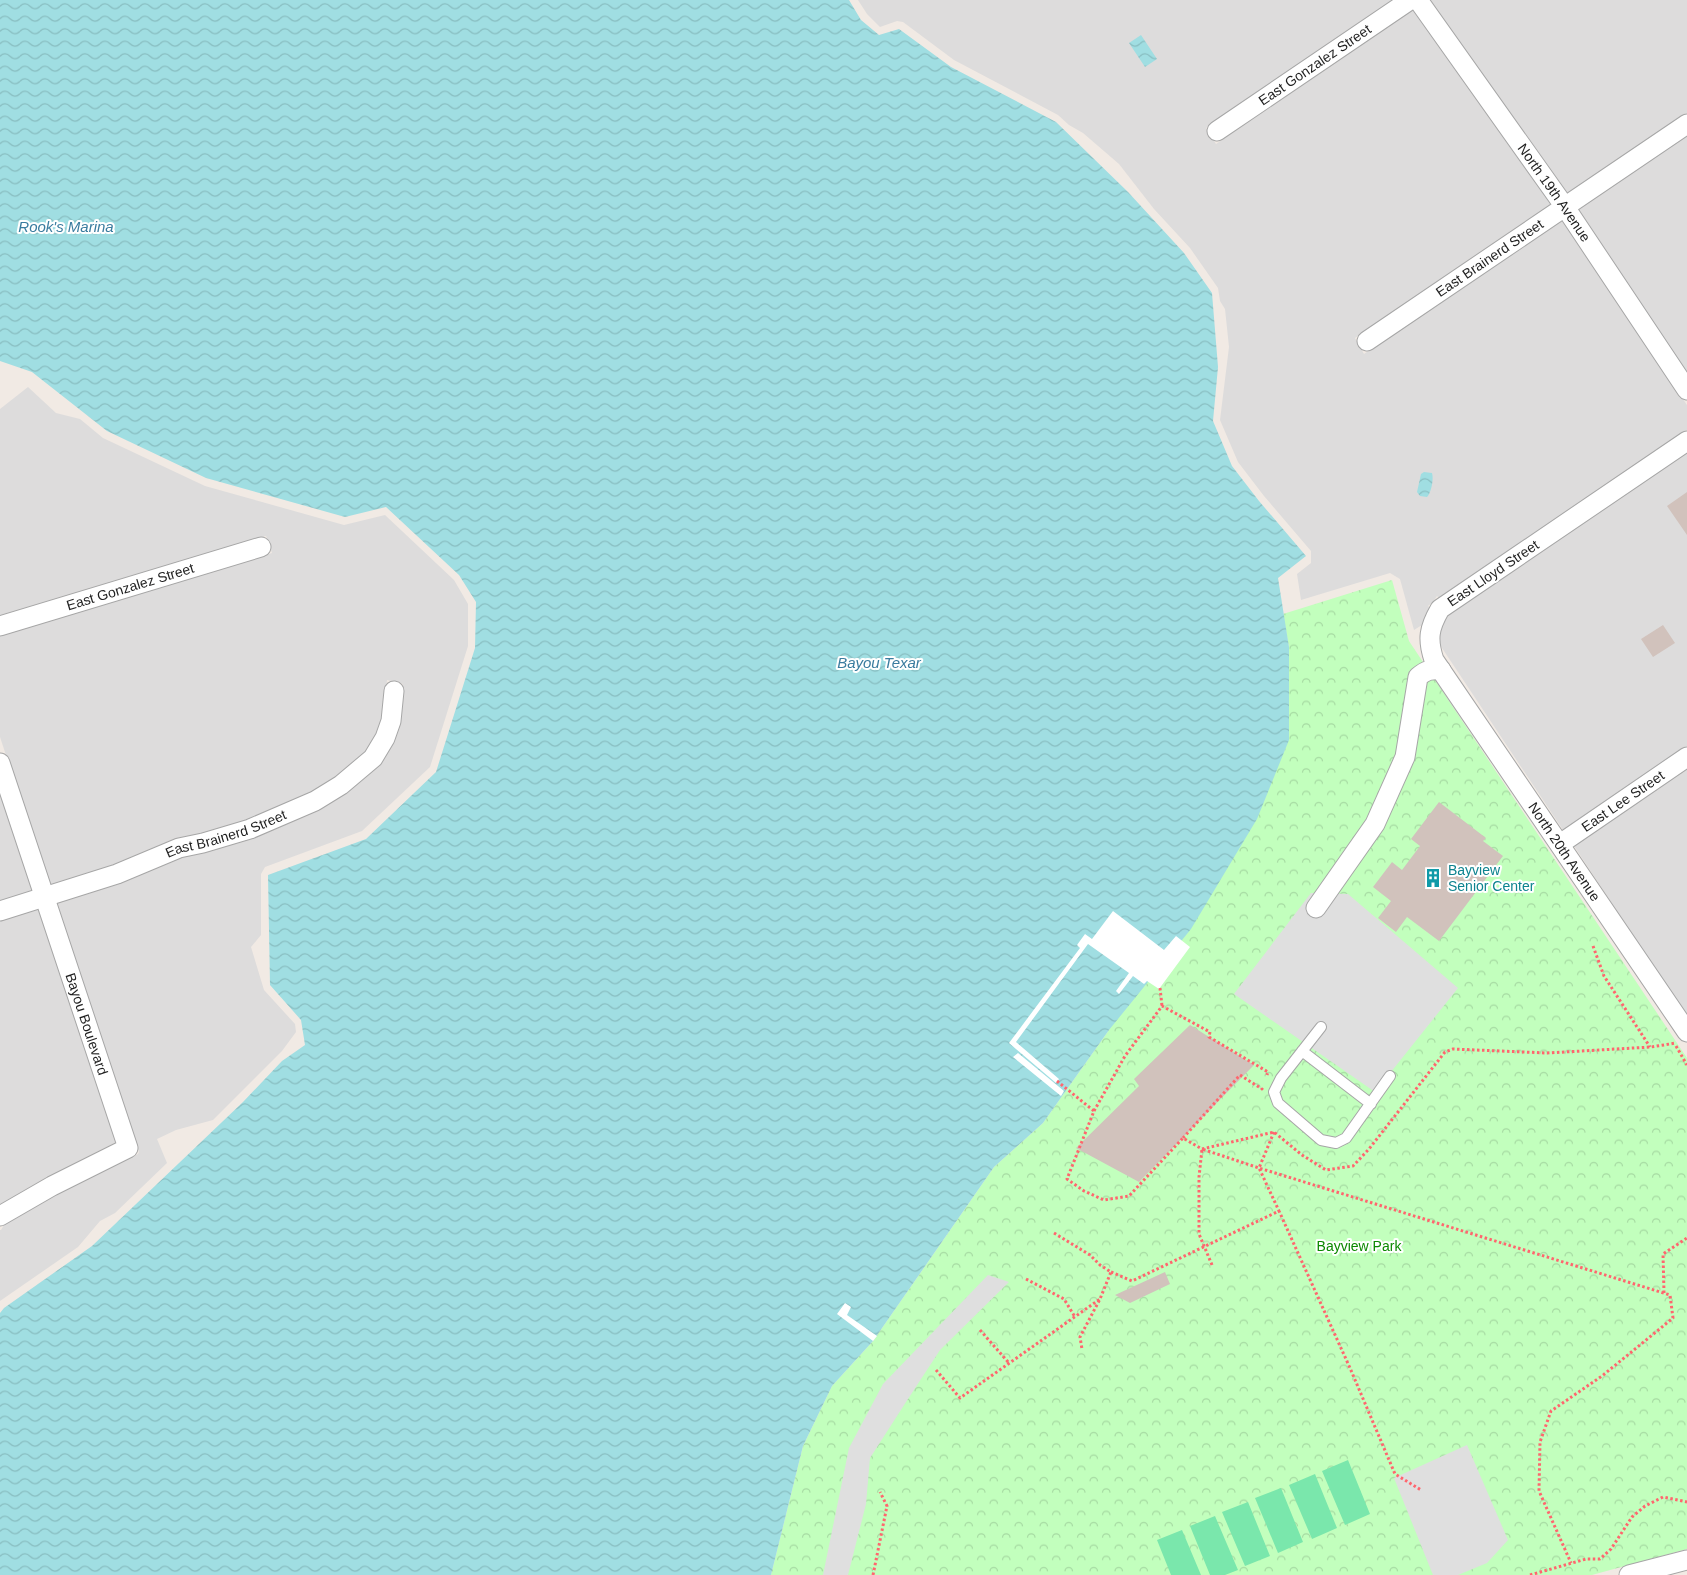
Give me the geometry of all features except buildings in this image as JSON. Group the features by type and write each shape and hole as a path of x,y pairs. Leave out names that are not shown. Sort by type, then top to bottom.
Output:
{"street":[{"name":"East Gonzalez Street","path":"1218,131 1410,0"},
{"name":"North 19th Avenue","path":"1418,0 1565,207 1687,390"},
{"name":"East Brainerd Street","path":"1366,341 1687,124"},
{"name":"East Lloyd Street","path":"1441,670 1434,660 1430,648 1429,633 1440,609 1687,442"},
{"name":"East Gonzalez Street","path":"0,626 261,547"},
{"path":"1316,908 1375,824 1405,757 1418,677 1431,669 1441,670"},
{"name":"North 20th Avenue","path":"1441,670 1560,844 1681,1039"},
{"name":"East Brainerd Street","path":"0,912 116,874 179,848 250,829 315,801 341,785 373,758 386,738 391,721 394,691"},
{"name":"East Lee Street","path":"1560,844 1687,757"},
{"name":"Bayou Boulevard","path":"0,763 128,1148 52,1186 0,1216"},
{"path":"1630,1575 1687,1560"}],"lane":[{"path":"1321,1028 1281,1078 1274,1092 1278,1104 1321,1140 1336,1142 1346,1138 1390,1076"},
{"path":"1302,1050 1370,1104"}],"path":[{"path":"1593,946 1604,976 1651,1047"},
{"path":"1160,988 1162,1006 1125,1056 1094,1111 1067,1179 1084,1191 1104,1200 1129,1196 1240,1075 1262,1089 1268,1072 1209,1037 1210,1032 1162,1006"},
{"path":"1274,1132 1302,1155 1326,1170 1353,1166 1369,1149 1444,1052 1453,1049 1547,1053 1651,1047 1681,1039 1687,1065"},
{"path":"1057,1081 1094,1111"},
{"path":"1202,1149 1274,1132"},
{"path":"1274,1132 1259,1168 1350,1368 1395,1474 1421,1490"},
{"path":"1183,1138 1202,1149 1259,1168 1670,1295 1672,1318 1602,1376 1551,1411 1545,1426 1540,1442 1539,1491 1571,1563"},
{"path":"1202,1149 1199,1177 1199,1234 1212,1265"},
{"path":"1054,1233 1090,1255 1111,1272 1132,1281 1279,1211"},
{"path":"1664,1293 1663,1254 1687,1238"},
{"path":"1082,1349 1080,1337 1100,1299 1111,1272"},
{"path":"1026,1279 1064,1299 1075,1317"},
{"path":"936,1370 960,1398 1100,1299"},
{"path":"980,1330 1009,1363"},
{"path":"873,1575 887,1506 880,1492"},
{"path":"1530,1575 1586,1559 1600,1559 1611,1549 1632,1517 1646,1506 1664,1497 1687,1502"}],"shaded area":[{"path":"858,0 1394,0 1206,128 1216,144 1414,9 1553,204 1355,338 1364,354 1563,220 1687,405 1687,430 1439,598 1437,596 1428,606 1430,608 1422,625 1414,630 1400,579 1390,573 1301,600 1297,574 1311,563 1311,551 1238,462 1220,420 1229,347 1225,309 1220,301 1218,288 1190,248 1154,209 1119,164 1083,133 1069,125 1058,115 954,60 903,22 897,21 880,27 867,14"},
{"path":"1428,0 1687,0 1687,113 1566,195"},
{"path":"1687,136 1687,375 1577,210"},
{"path":"28,387 56,413 80,419 103,438 205,486 344,525 385,515 454,580 468,604 468,646 430,767 362,831 265,867 261,874 261,935 251,947 264,990 295,1024 296,1032 282,1051 213,1120 176,1130 157,1139 167,1163 115,1213 100,1221 78,1247 0,1301 0,1230 4,1225 57,1194 139,1152 55,904 120,883 182,857 207,852 254,838 319,810 346,793 378,766 393,743 400,723 403,684 387,680 383,718 378,733 366,752 336,777 311,792 247,820 201,834 175,839 113,865 49,886 0,737 0,636 272,553 266,536 0,616 0,409"},
{"path":"1687,453 1687,746 1563,830 1438,642 1441,626 1446,616"},
{"path":"1687,769 1687,1017 1574,846"},
{"path":"0,789 33,891 0,902"},
{"path":"1311,893 1348,894 1458,988 1375,1092 1234,994"},
{"path":"39,909 117,1142 48,1177 0,1205 0,921"},
{"path":"988,1275 1009,1282 940,1350 870,1458 866,1504 848,1575 823,1575 849,1448 883,1384"},
{"path":"1467,1445 1508,1540 1487,1563 1458,1575 1433,1575 1394,1478"}],"green space":[{"name":"Bayview Park","path":"1392,580 1409,641 1687,1058 1687,1549 1592,1575 771,1575 803,1446 832,1386 873,1341 994,1167 1043,1123 1109,1030 1289,647 1283,614"},
{"path":"1348,1460 1370,1514 1345,1525 1322,1471"},
{"path":"1315,1474 1337,1528 1312,1539 1289,1485"},
{"path":"1281,1488 1303,1542 1278,1553 1255,1498"},
{"path":"1248,1502 1270,1556 1245,1566 1222,1512"},
{"path":"1215,1516 1238,1570 1225,1575 1210,1575 1190,1526"},
{"path":"1182,1530 1201,1575 1171,1575 1157,1540"}],"water":[{"name":"Bayou Texar","path":"0,0 849,0 861,20 879,35 899,29 951,67 1056,122 1128,192 1184,253 1212,293 1218,367 1213,421 1232,466 1306,556 1278,578 1289,647 1289,740 1257,819 1191,929 1109,1030 1043,1123 994,1167 873,1341 832,1386 803,1446 771,1575 0,1575 0,1313 4,1308 92,1246 243,1102 282,1061 305,1045 301,1020 270,985 268,875 366,839 436,772 475,648 476,602 459,575 386,507 345,517 206,478 107,431 32,372 0,361"},
{"path":"1141,35 1157,59 1145,67 1129,43"},
{"path":"1424,472 1432,473 1433,476 1431,489 1427,497 1420,496 1417,492 1421,474"}],"pier":[{"path":"1113,911 1164,950 1176,936 1190,947 1159,989 1147,981 1144,984 1133,976 1119,994 1116,991 1129,973 1088,944 1016,1042 1059,1079 1056,1083 1009,1043 1080,948 1077,945 1085,934 1092,939"},
{"path":"1018,1053 1064,1091 1061,1096 1013,1057"},
{"path":"845,1303 851,1307 847,1315 877,1336 873,1341 837,1314"}],"place":[{"name":"Bayview Senior Center","path":"1433,878"}],"water label":[{"name":"Rook's Marina","path":"66,227"}]}
